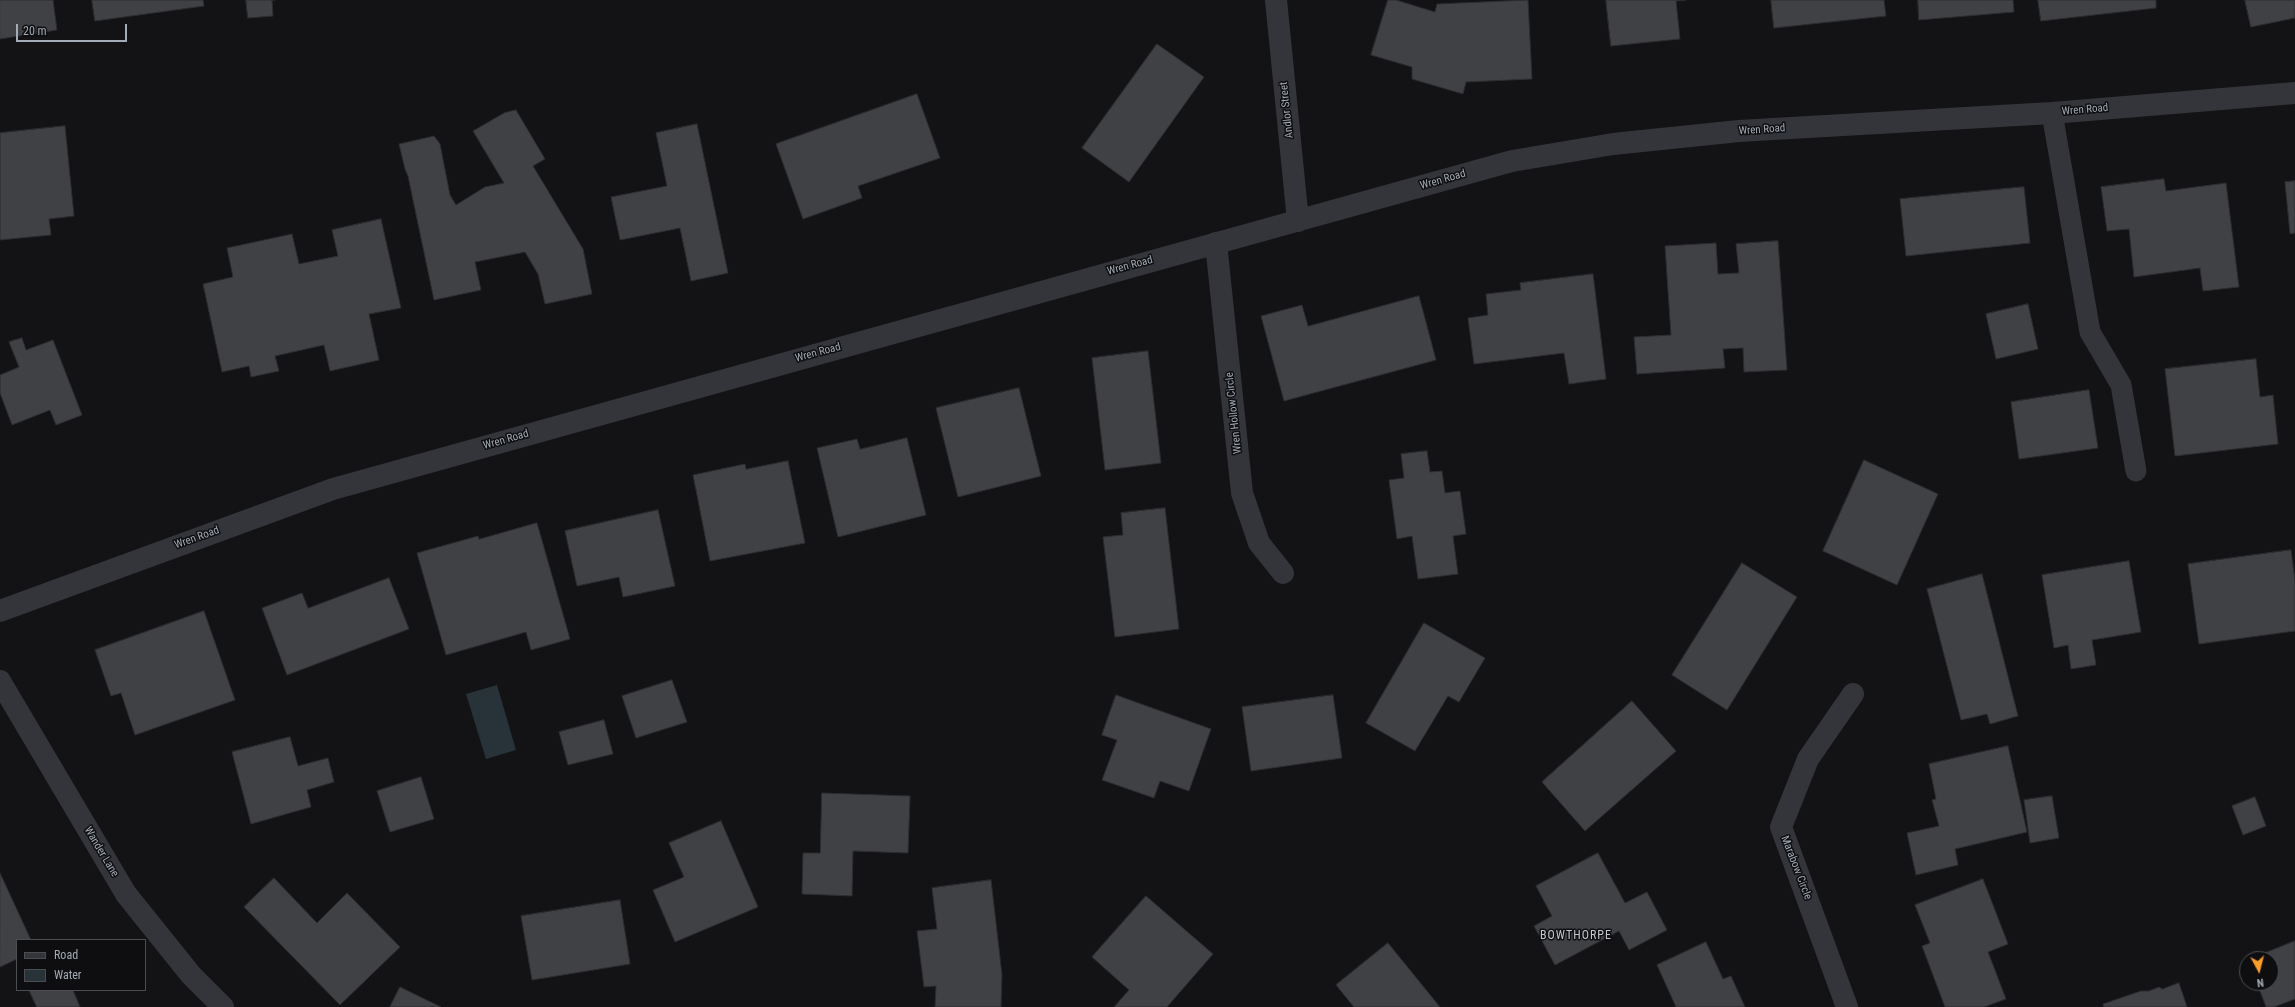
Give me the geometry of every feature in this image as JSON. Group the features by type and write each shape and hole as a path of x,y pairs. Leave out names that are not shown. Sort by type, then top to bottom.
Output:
{"street":[{"name":"Andlor Street","path":"1276,0 1298,221"},
{"name":"Wren Road","path":"0,611 333,489 1512,161 1613,144 1739,131 2052,113 2295,93"},
{"name":"Wren Hollow Circle","path":"1216,243 1242,493 1259,543 1283,573"},
{"name":"Wander Lane","path":"0,681 126,894 192,975 223,1007"},
{"name":"Marabow Circle","path":"1847,1007 1781,827 1808,759 1853,694"}],"lane":[{"path":"2052,113 2090,332 2121,385 2136,471"}],"water":[{"path":"497,685 516,750 486,759 466,694"}],"building":[{"path":"0,0 53,0 57,30 0,39"},
{"path":"92,0 203,0 204,6 95,21"},
{"path":"246,0 272,0 273,16 248,18"},
{"path":"1388,0 1396,0 1435,12 1437,4 1528,0 1532,79 1466,82 1463,94 1412,79 1412,67 1371,55"},
{"path":"1606,0 1686,0 1676,1 1680,39 1611,46"},
{"path":"1771,0 1884,0 1886,16 1774,28"},
{"path":"1918,0 2013,0 2014,12 1919,20"},
{"path":"2038,0 2156,0 2156,8 2041,21"},
{"path":"2245,0 2295,0 2295,18 2251,27"},
{"path":"1157,44 1204,77 1129,182 1082,148"},
{"path":"917,94 940,158 858,186 862,198 803,219 776,144"},
{"path":"516,110 545,159 533,166 583,249 592,294 545,304 538,274 525,252 475,262 481,290 434,300 408,176 399,144 434,136 440,144 450,195 456,205 485,187 504,183 473,131 504,113"},
{"path":"697,124 728,273 691,281 680,228 620,240 611,197 667,186 656,133"},
{"path":"65,126 74,216 49,219 51,235 0,240 0,133"},
{"path":"2164,179 2166,191 2226,183 2239,287 2203,291 2200,268 2134,277 2129,229 2107,231 2101,187"},
{"path":"2295,181 2295,233 2290,234 2285,182"},
{"path":"2024,187 2030,243 1906,256 1900,199"},
{"path":"381,219 401,308 369,314 379,360 330,371 324,345 275,356 279,371 251,377 249,366 222,372 203,284 233,277 227,248 292,234 299,264 338,256 332,230"},
{"path":"1778,241 1787,370 1744,372 1743,348 1723,349 1725,368 1637,374 1634,337 1671,335 1665,246 1716,243 1718,274 1739,273 1736,244"},
{"path":"1593,274 1606,379 1569,384 1564,353 1474,364 1468,318 1488,315 1486,294 1521,290 1520,283"},
{"path":"1419,296 1436,360 1284,401 1261,316 1302,305 1308,326"},
{"path":"2028,304 2038,349 1996,359 1986,314"},
{"path":"22,338 26,350 53,340 82,415 56,425 50,410 12,425 0,393 0,375 19,367 9,342"},
{"path":"1148,351 1161,463 1105,470 1092,358"},
{"path":"2256,359 2260,397 2273,395 2278,444 2175,456 2165,369"},
{"path":"1019,388 1041,476 958,497 936,408"},
{"path":"2089,390 2098,448 2019,459 2011,402"},
{"path":"907,438 926,515 838,537 817,448 857,439 860,449"},
{"path":"1427,451 1430,472 1442,471 1445,493 1460,491 1466,534 1453,536 1458,574 1418,579 1412,536 1397,539 1389,480 1404,478 1401,454"},
{"path":"1864,460 1938,494 1897,585 1823,551"},
{"path":"788,461 805,543 710,561 693,475 745,464 746,469"},
{"path":"1165,508 1179,629 1115,637 1103,537 1123,535 1121,513"},
{"path":"658,510 675,586 623,597 619,577 577,586 565,531"},
{"path":"537,523 570,639 531,650 526,632 446,655 417,553 478,536 479,539"},
{"path":"2291,550 2295,581 2295,631 2199,644 2188,564"},
{"path":"2129,561 2141,632 2092,640 2096,665 2071,669 2068,645 2054,648 2042,575"},
{"path":"1742,563 1797,597 1727,710 1672,675"},
{"path":"1982,574 2018,716 1990,724 1987,714 1961,720 1927,589"},
{"path":"389,578 409,629 287,675 262,608 302,593 308,608"},
{"path":"204,611 235,700 135,735 121,693 111,696 95,650"},
{"path":"1424,623 1485,658 1459,702 1448,696 1415,751 1366,723"},
{"path":"672,680 687,722 636,738 622,696"},
{"path":"1116,695 1211,729 1189,791 1160,781 1154,798 1102,780 1117,740 1102,735"},
{"path":"1333,695 1342,758 1251,771 1242,707"},
{"path":"1632,701 1676,751 1585,831 1542,782"},
{"path":"604,720 613,754 568,765 559,732"},
{"path":"290,737 298,766 328,758 334,782 307,790 311,807 251,824 232,752"},
{"path":"2008,746 2027,832 1955,849 1958,865 1916,875 1907,833 1939,826 1932,800 1936,799 1929,764"},
{"path":"421,777 434,819 390,832 377,791"},
{"path":"822,793 910,796 908,853 853,851 852,896 802,894 803,853 820,853"},
{"path":"2052,796 2059,838 2030,843 2024,800"},
{"path":"2255,797 2266,826 2243,835 2232,806"},
{"path":"721,821 758,907 675,942 653,890 684,877 669,843"},
{"path":"1598,853 1625,903 1647,892 1667,930 1629,950 1619,931 1555,965 1534,926 1552,916 1536,886"},
{"path":"0,873 31,939 16,939 16,959 0,967"},
{"path":"274,878 317,923 347,893 400,947 340,1005 244,907"},
{"path":"1983,879 2008,944 1988,952 2006,999 1984,1007 1945,1007 1922,946 1930,943 1915,905"},
{"path":"991,880 1002,975 1001,1007 935,1007 936,986 924,987 917,931 937,929 932,888"},
{"path":"1146,896 1213,954 1167,1007 1114,1007 1129,990 1092,957"},
{"path":"620,900 630,964 532,980 521,916"},
{"path":"2295,941 2295,999 2274,1007 2266,1007 2260,991 2279,991 2279,951 2270,951"},
{"path":"1706,942 1723,979 1731,976 1745,1007 1676,1007 1657,965"},
{"path":"1388,943 1440,1007 1354,1007 1336,985"},
{"path":"2179,983 2187,1007 2104,1007 2103,1004 2141,991 2149,991 2159,987 2162,989"},
{"path":"400,987 441,1007 390,1007"},
{"path":"29,991 73,991 80,1007 37,1007"}],"district":[{"name":"BOWTHORPE","path":"1576,936"}]}
